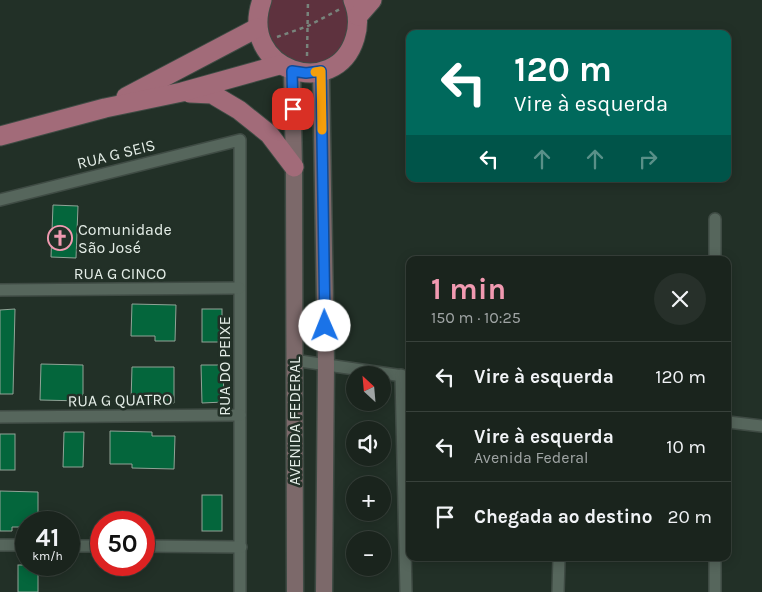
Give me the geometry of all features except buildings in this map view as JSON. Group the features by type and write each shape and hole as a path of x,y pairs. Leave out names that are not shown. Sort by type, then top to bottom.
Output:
{"main road":[{"path":"262,0 257,14 260,42 268,55 300,66"},
{"path":"0,136 106,108 300,66 334,65 345,56 353,44 358,30 350,8 372,0"},
{"path":"106,108 257,28"},
{"name":"AVENIDA FEDERAL","path":"295,592 294,167 300,66"},
{"name":"AVENIDA FEDERAL","path":"300,66 326,365 324,592"},
{"path":"182,92 212,94 239,110 269,134 294,167"}],"street":[{"name":"RUA G SEIS","path":"0,200 240,140"},
{"name":"RUA DO PEIXE","path":"240,140 240,592"},
{"path":"715,219 715,256"},
{"name":"RUA G CINCO","path":"0,290 239,288"},
{"path":"293,360 405,376 406,592"},
{"name":"RUA G QUATRO","path":"0,417 240,415"},
{"path":"731,422 762,426"},
{"path":"0,545 15,545"},
{"path":"155,546 240,547"},
{"path":"558,592 559,561"},
{"path":"715,561 715,592"}],"path":[{"path":"300,66 308,26 308,0"},
{"path":"274,37 308,26 350,8"}],"shaded area":[{"path":"269,0 346,0 352,29 341,52 319,65 294,65 266,40"}],"slow traffic":[{"path":"315,72 321,71 322,130"}],"place":[{"name":"Comunidade São José","path":"60,238"}],"route":[{"path":"293,109 292,71 306,73 321,71 325,326"}]}
